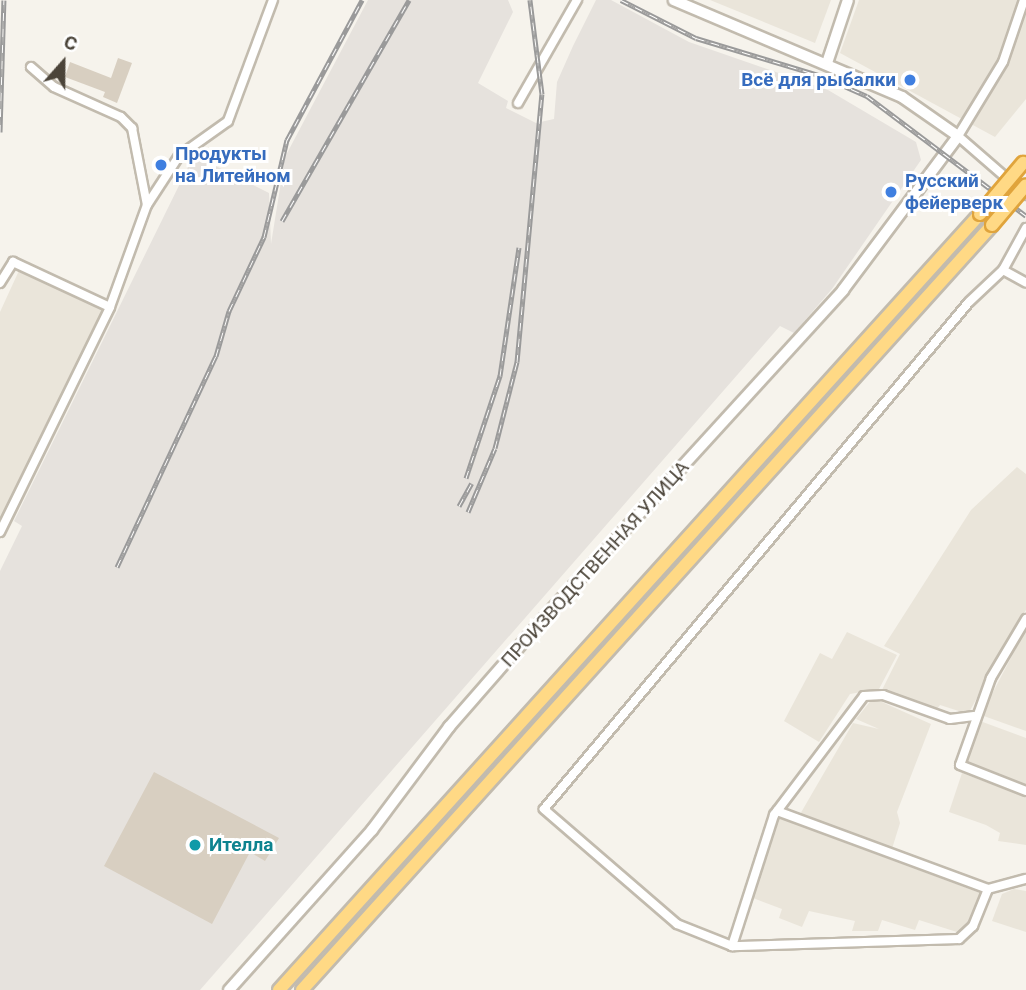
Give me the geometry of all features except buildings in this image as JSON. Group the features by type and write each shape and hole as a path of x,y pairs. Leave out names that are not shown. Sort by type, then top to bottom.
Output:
{"highway":[{"path":"279,990 1025,161"},
{"path":"302,990 1026,185"}],"street":[{"path":"1,528 110,307 147,205 179,156 228,121 273,0"},
{"path":"518,103 576,0"},
{"path":"674,0 827,63 921,107 1026,195"},
{"path":"827,63 848,0"},
{"path":"958,136 1003,62 1024,0"},
{"path":"31,67 54,86 121,117 132,128 147,205"},
{"name":"ПРОИЗВОДСТВЕННАЯ УЛИЦА","path":"229,990 372,830 449,727 544,618 843,290 958,136"},
{"path":"988,889 973,926 959,939 732,946 677,924 544,809 969,302 1003,270 1004,259 1026,228"},
{"path":"0,283 13,262 110,307"},
{"path":"1003,270 1026,283"},
{"path":"1026,620 974,716 960,765 1026,791"},
{"path":"732,946 757,856 777,811 864,696 883,695 950,719 974,716"},
{"path":"777,811 988,889 1026,879"}],"shaded area":[{"path":"368,0 508,0 513,12 478,83 508,101 506,108 536,123 554,119 557,82 573,46 596,0 611,0 689,42 828,90 916,142 921,160 832,289 794,333 780,326 200,990 0,990 0,571 22,526 14,521 194,155 269,193 271,244 285,157"},
{"path":"710,0 831,0 815,43"},
{"path":"859,0 1026,0 1026,99 995,137 840,53"},
{"path":"22,264 109,301 0,527 0,312"},
{"path":"1017,467 1026,474 1026,610 968,714 940,705 933,714 882,690 900,654 884,646 971,510"},
{"path":"1026,629 1026,731 981,715"},
{"path":"847,632 897,655 879,689 850,694 819,742 784,721 820,653 832,659"},
{"path":"873,698 931,724 897,812 900,823 891,852 799,816 853,723 879,729 856,719"},
{"path":"980,721 1026,738 1026,786 964,765"},
{"path":"962,773 1026,797 1026,845 998,841 1000,833 949,812"},
{"path":"779,818 983,894 970,924 960,933 919,920 915,930 882,920 878,931 852,931 855,921 809,911 802,927 779,918 782,909 753,898"},
{"path":"1014,889 1026,891 1026,932 992,921 1002,894"}],"railway":[{"path":"0,132 4,0"},
{"path":"117,567 216,356 229,311 264,237 287,140 362,0"},
{"path":"282,221 409,0"},
{"path":"468,512 495,448 517,362 542,94 530,0"},
{"path":"621,0 696,38 822,76 867,96 1026,216"},
{"path":"466,478 500,376 519,247"},
{"path":"459,506 472,483"}],"place":[{"name":"Всё для рыбалки","path":"910,80"},
{"name":"Продукты на Литейном","path":"161,165"},
{"name":"Русский фейерверк","path":"891,192"},
{"name":"Ителла","path":"195,845"}]}
